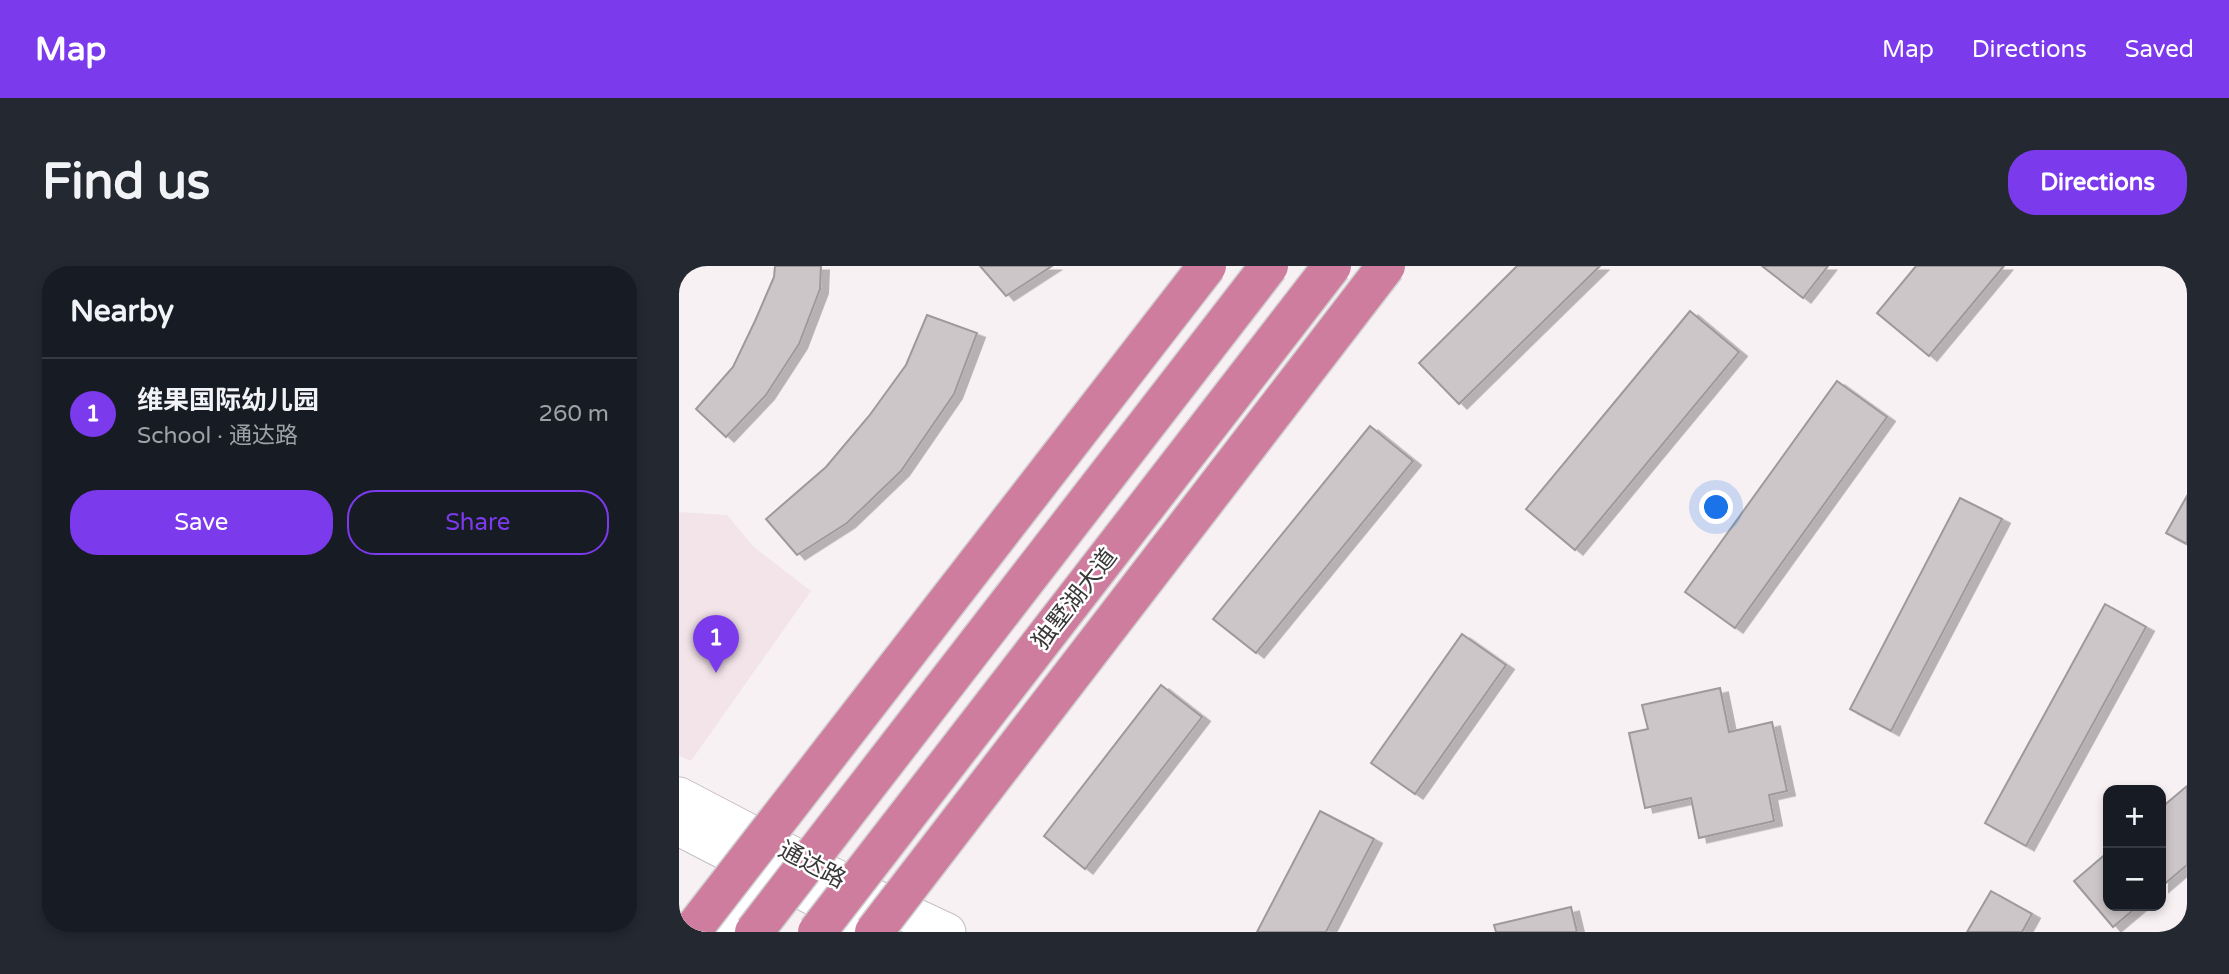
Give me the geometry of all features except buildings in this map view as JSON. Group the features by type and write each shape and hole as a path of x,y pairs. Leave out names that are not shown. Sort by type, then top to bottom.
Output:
{"highway":[{"path":"691,932 1207,266"},
{"name":"独墅湖大道","path":"754,932 1269,266"},
{"name":"独墅湖大道","path":"817,932 1332,266"},
{"path":"869,923 1386,266"}],"main road":[{"name":"通达路","path":"679,796 869,923 947,932"},
{"name":"通达路","path":"679,827 773,860"},
{"path":"718,932 773,860"}],"shaded area":[{"path":"679,512 727,515 754,547 811,591 691,761 679,756"}],"place":[{"name":"维果国际幼儿园","path":"716,673"}]}
